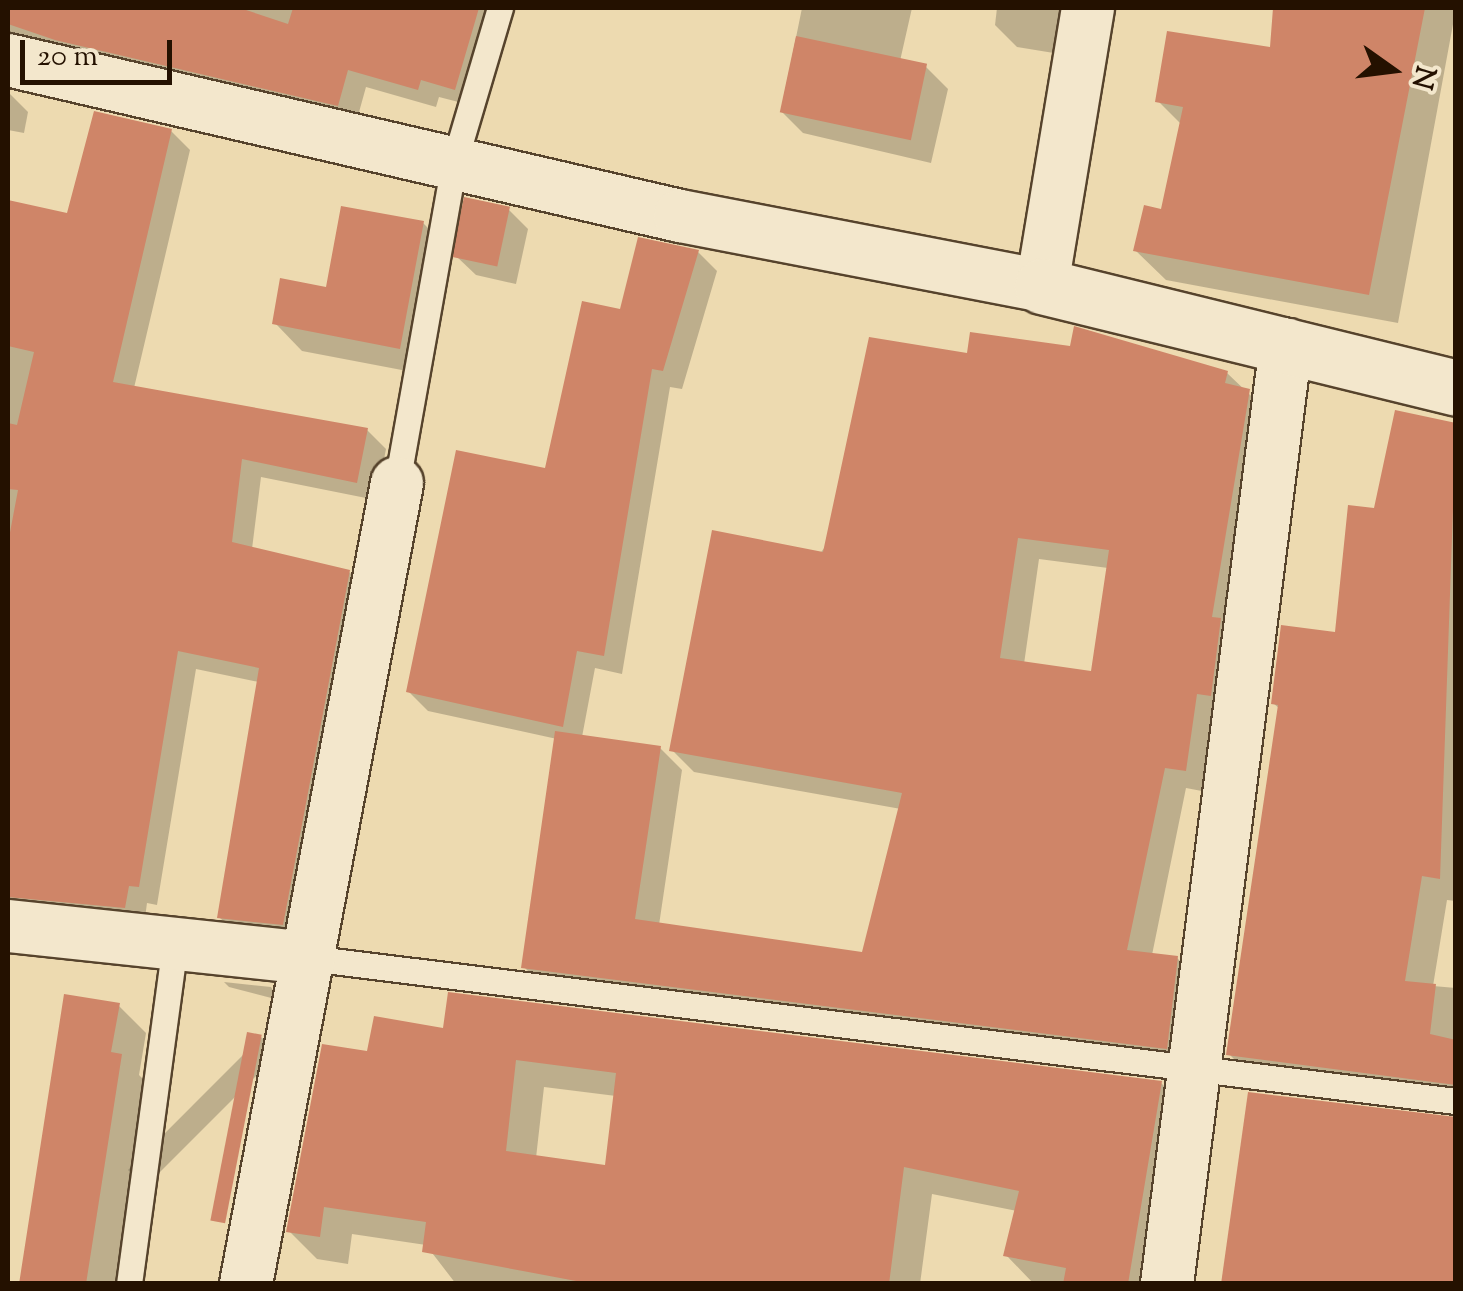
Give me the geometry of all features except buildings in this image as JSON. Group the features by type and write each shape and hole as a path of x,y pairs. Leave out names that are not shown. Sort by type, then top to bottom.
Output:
{"street":[{"path":"1042,286 1088,8"},
{"path":"8,60 454,163 1042,286 1456,388"},
{"path":"1167,1284 1286,345"},
{"path":"246,1284 398,483"},
{"path":"8,926 309,958"}],"lane":[{"path":"398,483 454,163 500,8"},
{"path":"128,1284 175,944"},
{"path":"309,958 1456,1101"}]}
